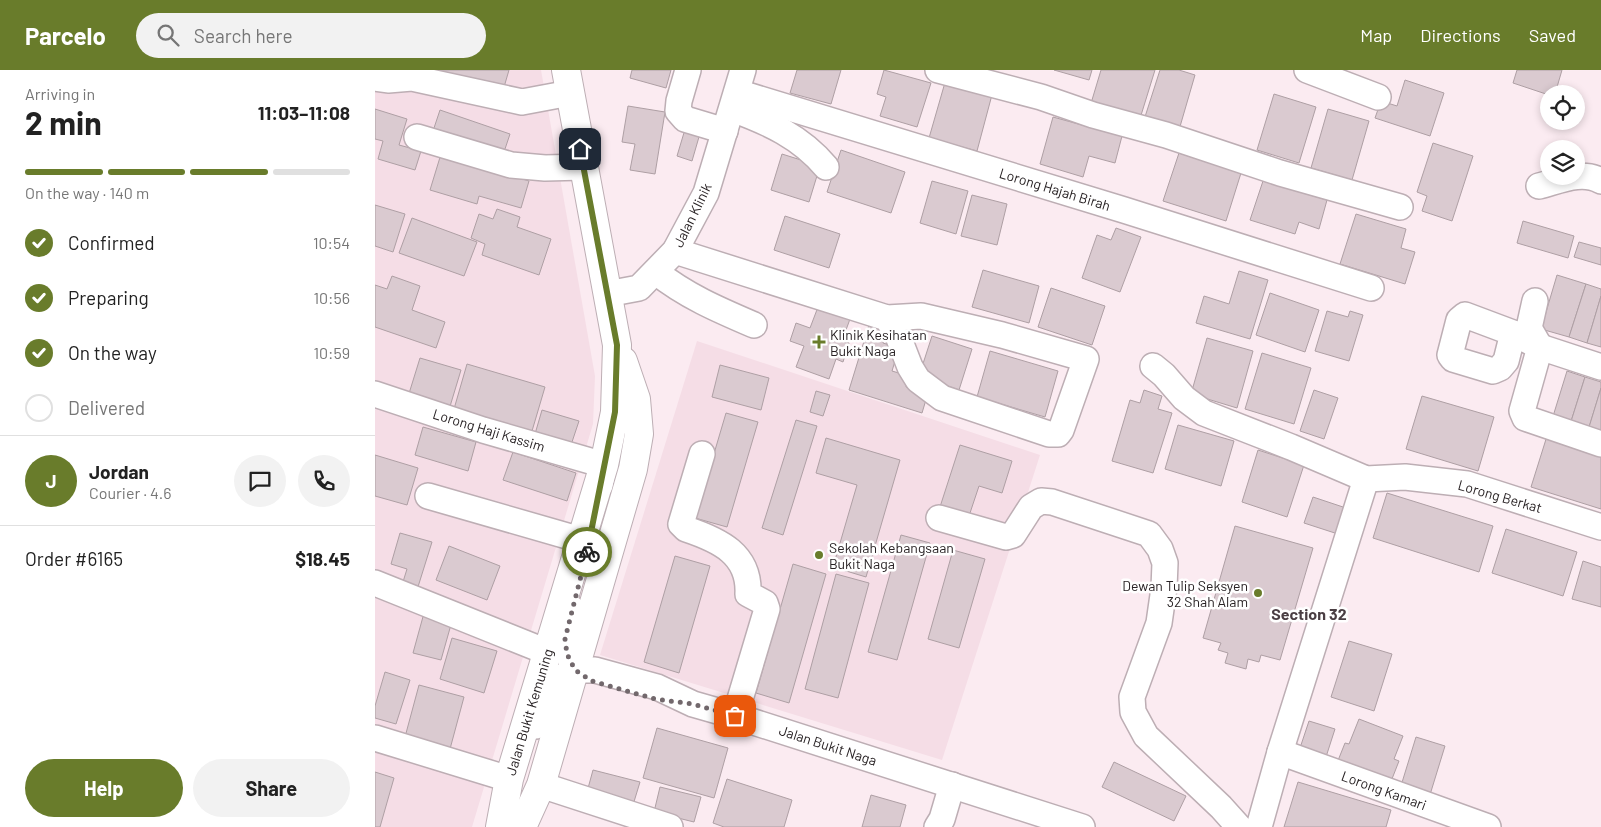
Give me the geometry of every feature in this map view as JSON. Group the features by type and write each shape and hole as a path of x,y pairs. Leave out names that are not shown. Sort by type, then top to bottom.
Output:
{"main road":[{"name":"Jalan Bukit Kemuning","path":"507,825 509,779 604,465 615,412 617,345 568,82"},
{"path":"507,825 541,786 633,469 639,434 636,399 617,345"}],"street":[{"path":"688,70 678,111 685,119 734,101 778,127 815,154 826,167"},
{"path":"937,70 1041,97 1093,115 1166,135 1280,173 1400,207"},
{"path":"1307,70 1378,97"},
{"path":"375,78 388,80 412,78 522,102 568,82"},
{"name":"Jalan Klinik","path":"607,294 639,288 675,251 706,193 734,101"},
{"name":"Lorong Hajah Birah","path":"734,101 1124,210 1371,288"},
{"path":"417,137 511,165 545,168 584,167"},
{"path":"1539,186 1579,176 1596,178 1601,181"},
{"path":"675,251 887,318 921,316 1002,335 1086,359 1061,430 1058,434 1049,434 942,398 918,380 887,318"},
{"path":"656,272 677,288 754,325"},
{"path":"1535,301 1529,328 1540,348 1522,411 1525,418 1531,422 1601,444"},
{"path":"1513,333 1540,348 1601,367"},
{"path":"1153,366 1164,375 1183,398 1204,413 1366,479 1280,752 1259,827"},
{"name":"Lorong Haji Kassim","path":"375,394 483,430 604,465"},
{"path":"702,454 681,524 683,527 728,548 737,555 748,577 748,594 765,603 767,608 735,716"},
{"path":"507,825 547,696 561,677 575,670 567,654 565,639 592,530 604,465"},
{"name":"Lorong Berkat","path":"1366,479 1405,477 1467,484 1601,527"},
{"path":"429,496 581,540"},
{"path":"939,518 1006,537 1013,535 1031,507 1041,500 1149,534 1160,549 1165,563 1165,588 1159,623 1132,697 1133,712 1146,736 1221,807 1239,827"},
{"path":"375,582 547,652"},
{"name":"Jalan Bukit Naga","path":"575,670 595,670 657,687 693,704 953,785 1076,826"},
{"path":"375,738 509,779"},
{"name":"Lorong Kamari","path":"1280,752 1429,817 1488,827"},
{"path":"937,827 942,819 953,785"},
{"path":"541,786 670,827"}],"shaded area":[{"path":"375,70 541,70 595,376 593,424 472,827 375,827"},
{"name":"Sekolah Kebangsaan Bukit Naga","path":"697,341 1040,455 942,760 600,655"}],"building":[{"path":"427,70 509,70 502,94"},
{"path":"632,70 671,70 666,88 630,78"},
{"path":"797,70 841,70 831,104 790,93"},
{"path":"884,70 931,83 917,127 880,116 886,97 877,94"},
{"path":"1054,70 1092,70 1089,80"},
{"path":"1101,70 1155,70 1138,125 1089,110"},
{"path":"1160,70 1179,70 1195,75 1179,130 1144,120"},
{"path":"1517,70 1562,70 1558,85 1540,85 1540,92 1513,83"},
{"path":"946,79 993,91 977,151 929,138"},
{"path":"1405,80 1444,93 1430,136 1375,118 1381,101 1397,106"},
{"path":"1274,94 1316,107 1299,163 1257,150"},
{"path":"628,106 665,112 655,174 630,170 635,144 622,142"},
{"path":"375,109 407,119 399,145 421,151 415,170 378,159 383,141 375,139"},
{"path":"1328,109 1369,121 1352,180 1311,168"},
{"path":"440,110 510,134 501,161 431,137"},
{"path":"1053,117 1122,136 1115,163 1089,156 1083,177 1040,164"},
{"path":"686,126 701,130 692,161 677,156"},
{"path":"1433,143 1473,156 1452,221 1422,211 1427,196 1417,192"},
{"path":"841,150 905,172 891,213 827,192"},
{"path":"1179,153 1241,173 1226,221 1163,201"},
{"path":"441,154 529,181 521,208 479,196 477,204 430,190"},
{"path":"782,154 820,166 809,202 771,190"},
{"path":"932,181 968,191 956,234 920,223"},
{"path":"1263,181 1327,200 1319,229 1299,222 1295,234 1250,220"},
{"path":"972,195 1007,204 997,245 961,236"},
{"path":"375,205 405,214 393,252 375,246"},
{"path":"497,209 520,217 517,227 551,239 539,275 482,255 485,244 471,238 479,214 493,219"},
{"path":"1356,214 1406,229 1401,248 1415,252 1405,284 1340,264"},
{"path":"785,216 840,234 829,268 774,250"},
{"path":"412,218 477,242 464,276 399,253"},
{"path":"1523,221 1574,236 1568,258 1517,243"},
{"path":"1116,228 1141,237 1120,292 1082,278 1097,235 1111,240"},
{"path":"1579,242 1601,248 1601,265 1574,257"},
{"path":"983,270 1039,286 1029,323 972,307"},
{"path":"1239,271 1268,280 1250,339 1196,323 1204,296 1229,304"},
{"path":"1557,275 1586,284 1569,337 1541,329"},
{"path":"392,276 420,286 412,310 445,322 436,348 375,327 375,285 387,289"},
{"path":"1586,284 1601,289 1601,296 1587,343 1569,337"},
{"path":"1051,288 1105,306 1092,345 1038,327"},
{"path":"1270,293 1319,310 1305,352 1256,335"},
{"path":"1601,296 1601,347 1587,343"},
{"name":"Klinik Kesihatan Bukit Naga","path":"818,307 850,319 842,341 849,343 843,362 836,359 829,379 796,367 804,346 790,341 796,323 810,328"},
{"path":"1327,311 1348,317 1350,311 1363,315 1349,361 1315,351"},
{"path":"869,325 886,330 883,343 899,348 892,371 909,376 906,387 928,393 922,413 849,390"},
{"path":"932,336 972,349 959,390 919,376"},
{"path":"1207,338 1253,351 1237,408 1191,394"},
{"path":"990,351 1058,371 1045,417 977,397"},
{"path":"1262,353 1311,368 1294,424 1245,409"},
{"path":"420,358 461,370 448,413 407,400"},
{"path":"467,364 545,387 532,431 454,409"},
{"path":"720,365 769,378 761,410 712,397"},
{"path":"1567,371 1585,377 1568,431 1550,426"},
{"path":"1585,377 1601,382 1601,388 1586,437 1568,431"},
{"path":"1601,388 1601,442 1586,437"},
{"path":"1144,390 1162,396 1158,409 1172,413 1153,473 1112,461 1130,400 1140,403"},
{"path":"1314,390 1338,398 1324,439 1300,431"},
{"path":"816,391 830,395 823,416 810,412"},
{"path":"1422,396 1494,417 1478,471 1406,449"},
{"path":"542,410 579,421 571,445 535,434"},
{"path":"726,413 758,422 727,527 695,518"},
{"path":"796,420 817,426 783,535 762,528"},
{"path":"1178,425 1234,441 1221,486 1165,469"},
{"path":"423,427 476,442 468,471 415,455"},
{"path":"1547,436 1601,453 1601,509 1531,487"},
{"path":"826,438 900,460 866,577 833,567 857,485 816,473"},
{"path":"960,445 1012,461 1002,493 979,486 968,519 939,510"},
{"path":"1258,450 1304,465 1287,517 1242,502"},
{"path":"513,452 576,473 567,501 503,480"},
{"path":"375,455 418,468 407,505 375,496"},
{"path":"1387,493 1493,526 1479,572 1373,538"},
{"path":"1313,497 1349,509 1341,535 1304,523"},
{"name":"Dewan Tulip Seksyen 32 Shah Alam","path":"1235,526 1313,548 1280,660 1261,655 1259,662 1248,659 1246,669 1225,663 1228,653 1218,650 1221,643 1203,638"},
{"path":"1506,529 1577,552 1563,596 1492,573"},
{"path":"400,533 432,542 417,590 402,585 407,569 391,564"},
{"path":"901,535 930,543 897,660 868,652"},
{"path":"449,546 500,566 487,600 436,580"},
{"path":"953,550 985,559 959,648 928,639"},
{"path":"675,556 710,566 679,673 644,662"},
{"path":"1583,561 1601,567 1601,607 1572,599"},
{"path":"793,564 826,574 789,703 756,693"},
{"path":"836,574 869,583 838,698 805,689"},
{"path":"424,613 452,621 441,660 413,653"},
{"path":"452,638 497,651 484,693 440,679"},
{"path":"1349,641 1392,654 1374,711 1331,697"},
{"path":"385,672 410,680 396,724 375,718 375,706"},
{"path":"419,685 464,697 450,749 405,737"},
{"path":"1359,719 1403,736 1394,759 1399,761 1390,784 1337,763 1345,743 1349,744"},
{"path":"1309,721 1335,729 1325,760 1299,751"},
{"path":"657,728 728,748 714,798 643,778"},
{"path":"1416,737 1445,746 1429,798 1400,789"},
{"path":"1114,762 1186,796 1174,821 1102,787"},
{"path":"593,770 640,782 633,805 587,792"},
{"path":"375,772 394,778 380,827 375,827"},
{"path":"727,779 792,800 784,827 724,827 713,823"},
{"path":"1298,782 1391,810 1386,827 1284,827"},
{"path":"660,787 701,797 694,822 654,812"},
{"path":"871,795 906,805 900,827 862,827"}],"way so far":[{"path":"587,552 565,639 567,654 575,670 592,681 655,699 693,704 735,716"}],"place":[{"name":"Klinik Kesihatan Bukit Naga","path":"819,342"},
{"name":"Sekolah Kebangsaan Bukit Naga","path":"819,555"},
{"name":"Dewan Tulip Seksyen 32 Shah Alam","path":"1258,593"}],"district":[{"name":"Section 32","path":"1309,613"}],"route":[{"path":"580,149 617,345 615,412 587,552"}]}
